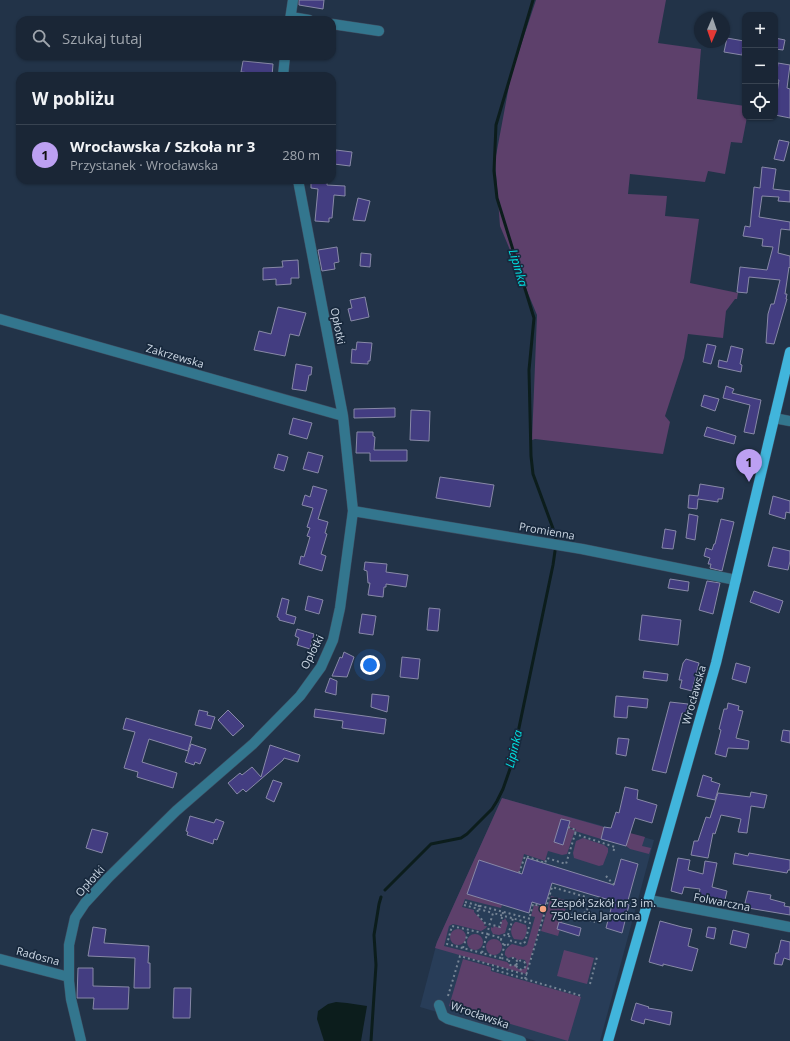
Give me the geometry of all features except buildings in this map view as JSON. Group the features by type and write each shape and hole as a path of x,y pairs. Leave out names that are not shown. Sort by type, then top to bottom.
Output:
{"main road":[{"name":"Wrocławska","path":"608,1041 716,663 790,352"}],"street":[{"path":"290,16 293,0"},
{"path":"336,25 379,31"},
{"path":"283,72 285,60"},
{"name":"Opłotki","path":"81,1041 71,999 69,977 69,945 75,918 85,903 108,878 176,811 253,744 300,696 321,668 333,640 340,608 354,511 343,416 299,184"},
{"name":"Zakrzewska","path":"0,319 343,416"},
{"path":"774,418 790,421"},
{"name":"Promienna","path":"354,511 582,549 736,580"},
{"name":"Folwarczna","path":"648,900 790,927"},
{"name":"Radosna","path":"0,959 69,977"},
{"name":"Wrocławska","path":"439,1005 443,1016 448,1019 521,1041"}],"path":[{"path":"520,873 525,856 545,863 547,858 566,864 576,830 568,828"},
{"path":"575,834 615,847 613,852"},
{"path":"606,876 614,885"},
{"path":"525,979 552,887 586,897 585,900 600,904 613,900"},
{"path":"465,902 531,919"},
{"path":"530,916 533,904 546,908"},
{"path":"464,906 530,923 523,944 511,941 509,944 505,944"},
{"path":"479,906 477,914 485,923 492,925 500,926 503,912"},
{"path":"589,912 597,915"},
{"path":"482,953 493,913"},
{"path":"565,913 595,922"},
{"path":"511,941 508,935 513,918"},
{"path":"508,935 501,938 452,926 447,944 509,960 513,958 515,959 517,963 518,968 521,969 525,966 525,963 522,960 517,963 511,965 509,964 509,960"},
{"path":"464,948 469,930"},
{"path":"501,938 502,942 505,944"},
{"path":"501,958 505,944"},
{"path":"448,996 460,956 527,975"},
{"path":"590,984 597,957"},
{"path":"492,969 582,996"}],"shaded area":[{"path":"536,0 666,0 658,43 701,49 697,99 742,106 742,120 746,120 742,143 731,142 725,174 708,171 705,182 630,174 628,194 667,196 665,216 699,219 690,283 738,293 737,299 735,299 726,311 723,338 688,334 684,358 665,416 670,422 663,454 535,439 532,440 537,315 500,226 495,161 511,75"},
{"name":"Zespół Szkół nr 3 im. 750-lecia Jarocina","path":"502,798 654,840 600,1041 536,1041 420,1007 437,942"},
{"path":"502,798 604,827 601,839 575,831 576,829 568,827 570,821 561,819 555,842 563,845 568,828 575,830 567,854 562,855 548,851 545,861 524,854 519,873 479,861 468,894 502,905 501,908 465,899 462,907 474,910 474,912 485,924 484,926 487,926 481,931 453,924 449,926 444,946 507,962 511,966 516,965 518,969 524,969 527,965 525,960 520,959 517,961 516,958 508,958 505,955 505,952 512,944 523,947 527,945 535,917 531,916 534,905 545,908 526,974 435,948"},
{"path":"630,833 645,837 642,846 651,848 649,854 630,849 626,846"},
{"path":"583,838 604,845 608,848 603,865 599,866 574,858 573,853 576,841"},
{"path":"551,896 568,901 558,936 541,931"},
{"path":"505,918 508,923 505,933 499,935 493,934 491,927 493,928 494,926 500,928 502,920"},
{"path":"515,922 526,925 527,929 525,938 522,940 514,939 512,935 511,928"},
{"path":"458,929 465,934 466,937 461,944 458,945 451,940 450,937 455,930"},
{"path":"475,934 481,936 483,942 481,948 475,950 469,948 467,942 469,936"},
{"path":"494,939 500,941 502,947 500,953 494,955 488,953 486,947 488,941"},
{"path":"564,950 594,958 587,984 557,976"},
{"path":"463,959 491,967 491,971 581,997 568,1041 449,1006"},
{"path":"336,1002 367,1006 361,1041 324,1041 317,1019 318,1011 328,1004"}],"waterway":[{"name":"Lipinka","path":"533,0 496,125 494,171 497,198 534,318 529,370 531,456 533,474 556,539"},
{"name":"Lipinka","path":"385,890 431,844 461,838 492,809 497,801 511,766 555,551"},
{"name":"Lipinka","path":"371,1041 376,965 374,935 381,897"}],"place":[{"name":"Wrocławska / Szkoła nr 3","path":"749,482"},
{"name":"Zespół Szkół nr 3 im. 750-lecia Jarocina","path":"543,909"}]}
